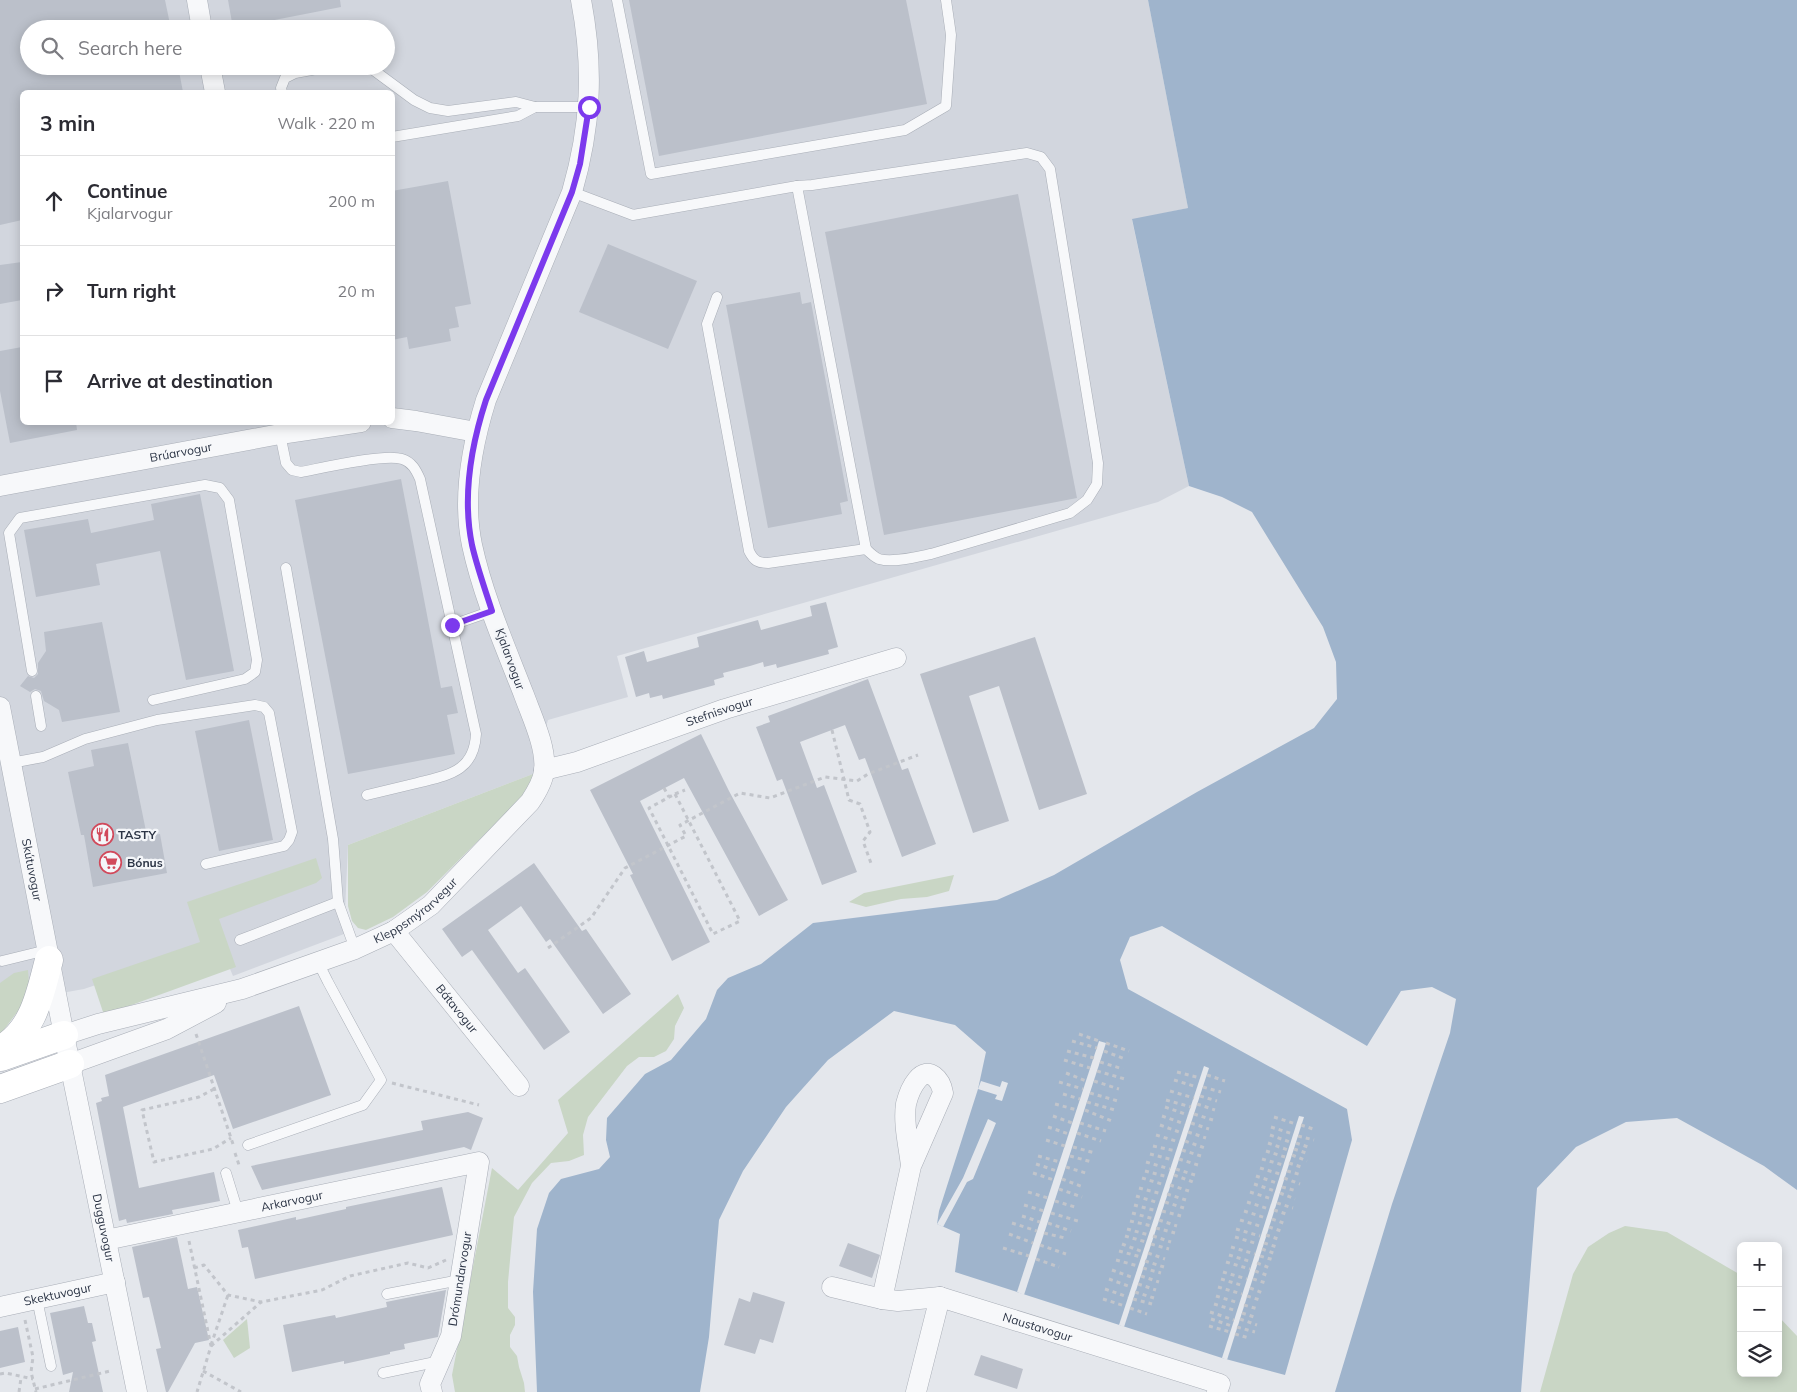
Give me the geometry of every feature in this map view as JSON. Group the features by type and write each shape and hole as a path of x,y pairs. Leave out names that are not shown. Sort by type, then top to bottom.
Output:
{"street":[{"path":"197,0 200,20"},
{"name":"Kjalarvogur","path":"544,770 542,746 480,575 472,543 469,476 476,432 486,400 572,192 580,164 589,107 589,51 581,0"},
{"path":"212,75 215,90"},
{"path":"395,418 416,420 476,432"},
{"name":"Brúarvogur","path":"0,486 279,428 320,425"},
{"name":"Stefnisvogur","path":"544,770 577,762 725,709 896,658"},
{"name":"Skútuvogur","path":"0,706 64,1035"},
{"name":"Kleppsmýrarvegur","path":"0,1057 98,1024 242,989 355,949 394,931 431,905 530,802 541,783 544,770"},
{"name":"Bátavogur","path":"394,931 519,1086"},
{"path":"0,1050 18,1036 28,1024 34,1012 48,955"},
{"name":"Kleppsmýrarvegur","path":"0,1089 167,1029 242,989"},
{"name":"Dugguvogur","path":"64,1035 137,1392"},
{"name":"Arkarvogur","path":"106,1240 479,1162"},
{"name":"Drómundarvogur","path":"432,1392 430,1384 451,1336 479,1162"},
{"path":"882,1299 911,1166"},
{"name":"Skektuvogur","path":"0,1307 115,1282"},
{"path":"832,1287 898,1301 940,1297 916,1392"},
{"name":"Naustavogur","path":"940,1297 1220,1384 1217,1392"}],"lane":[{"path":"617,0 652,174 905,130 938,111 946,106 952,35 946,0"},
{"path":"282,90 285,78 291,75"},
{"path":"380,75 414,100 430,108 448,111 516,102 535,107 589,107"},
{"path":"395,136 518,116 535,107"},
{"path":"572,192 633,215 797,186 822,184 1027,153 1042,157 1050,169 1098,463 1097,484 1087,500 1070,513 931,554 912,558 881,559 873,556 866,549 797,186"},
{"path":"716,296 707,324 749,551 753,558 759,563 768,564 866,549"},
{"path":"279,428 286,463 292,470 301,472 388,457 403,459 414,466 420,479 476,734 470,758 452,774 367,795"},
{"path":"32,671 9,533 20,518 205,485 220,488 228,500 257,660 254,672 245,679 154,700"},
{"path":"286,568 334,839 338,902 355,949"},
{"path":"452,625 492,611"},
{"path":"36,696 41,726"},
{"path":"11,763 43,757 85,739 157,720 255,706 264,707 269,713 292,832 290,840 284,846 206,864"},
{"path":"240,940 338,902"},
{"path":"2,961 48,955"},
{"path":"248,1145 363,1105 381,1080 318,962"},
{"path":"226,1173 238,1212"},
{"path":"387,1294 460,1280"},
{"path":"37,1299 51,1366"},
{"path":"383,1373 440,1361"}],"path":[{"path":"832,730 849,800 860,804 870,832 863,841 872,866"},
{"path":"548,948 591,918 625,868 686,836 680,825 688,820 740,793 770,798 826,778 843,778 857,781 868,774 918,755"},
{"path":"664,788 669,797"},
{"path":"675,794 740,921 714,934 649,808 669,797 675,794 685,790"},
{"path":"1079,1034 1099,1041"},
{"path":"1072,1041 1097,1048"},
{"path":"198,1042 243,1176"},
{"path":"1106,1043 1129,1051"},
{"path":"1067,1051 1094,1058"},
{"path":"1104,1051 1125,1059"},
{"path":"1064,1060 1090,1068"},
{"path":"1100,1062 1123,1068"},
{"path":"1097,1072 1125,1079"},
{"path":"1177,1072 1200,1078"},
{"path":"1066,1073 1086,1080"},
{"path":"1207,1075 1225,1081"},
{"path":"381,1080 479,1105"},
{"path":"1174,1080 1197,1087"},
{"path":"1094,1081 1119,1089"},
{"path":"1059,1082 1083,1089"},
{"path":"1203,1087 1221,1092"},
{"path":"214,1088 199,1097 142,1110 154,1162 212,1148 231,1138"},
{"path":"1170,1091 1194,1098"},
{"path":"1090,1093 1118,1101"},
{"path":"1063,1094 1080,1100"},
{"path":"1200,1096 1217,1101"},
{"path":"1166,1100 1191,1107"},
{"path":"1087,1102 1115,1110"},
{"path":"1055,1104 1077,1110"},
{"path":"1197,1104 1215,1110"},
{"path":"1165,1107 1188,1115"},
{"path":"1085,1110 1112,1121"},
{"path":"1194,1114 1213,1120"},
{"path":"1053,1116 1072,1123"},
{"path":"1162,1116 1185,1124"},
{"path":"1274,1117 1296,1124"},
{"path":"1080,1123 1106,1131"},
{"path":"1191,1123 1209,1129"},
{"path":"1160,1125 1182,1133"},
{"path":"1301,1125 1316,1130"},
{"path":"1048,1127 1069,1134"},
{"path":"1271,1127 1293,1134"},
{"path":"1077,1132 1101,1141"},
{"path":"1188,1132 1206,1138"},
{"path":"1156,1135 1179,1142"},
{"path":"1270,1135 1290,1142"},
{"path":"1298,1136 1314,1140"},
{"path":"1046,1140 1065,1146"},
{"path":"1185,1141 1205,1148"},
{"path":"1296,1143 1311,1148"},
{"path":"1268,1144 1288,1150"},
{"path":"1153,1146 1176,1151"},
{"path":"1073,1147 1095,1153"},
{"path":"1182,1150 1201,1156"},
{"path":"1294,1150 1309,1154"},
{"path":"1266,1151 1286,1157"},
{"path":"1150,1154 1173,1160"},
{"path":"1292,1155 1307,1161"},
{"path":"1038,1156 1060,1162"},
{"path":"1070,1156 1092,1162"},
{"path":"1179,1159 1198,1165"},
{"path":"1262,1159 1283,1165"},
{"path":"1146,1162 1170,1169"},
{"path":"1289,1163 1304,1168"},
{"path":"1036,1164 1057,1171"},
{"path":"1066,1167 1089,1174"},
{"path":"1260,1168 1280,1174"},
{"path":"1176,1169 1194,1175"},
{"path":"1145,1171 1168,1177"},
{"path":"1287,1171 1302,1175"},
{"path":"1033,1173 1054,1180"},
{"path":"1174,1175 1193,1182"},
{"path":"1256,1176 1277,1183"},
{"path":"1142,1178 1165,1185"},
{"path":"1284,1178 1300,1184"},
{"path":"1062,1180 1083,1187"},
{"path":"1254,1184 1275,1190"},
{"path":"1170,1186 1189,1191"},
{"path":"1282,1187 1297,1191"},
{"path":"1139,1188 1162,1194"},
{"path":"1059,1189 1082,1197"},
{"path":"1028,1192 1048,1198"},
{"path":"1250,1192 1272,1198"},
{"path":"1280,1193 1295,1199"},
{"path":"1168,1194 1186,1200"},
{"path":"1136,1196 1159,1203"},
{"path":"1055,1201 1076,1207"},
{"path":"1165,1202 1184,1208"},
{"path":"1247,1202 1269,1208"},
{"path":"1277,1203 1292,1208"},
{"path":"1024,1205 1044,1211"},
{"path":"1134,1205 1157,1211"},
{"path":"1162,1210 1181,1216"},
{"path":"1274,1210 1289,1215"},
{"path":"1244,1211 1266,1218"},
{"path":"1051,1212 1078,1221"},
{"path":"1132,1213 1154,1219"},
{"path":"1022,1216 1040,1222"},
{"path":"1272,1219 1286,1224"},
{"path":"1159,1220 1177,1226"},
{"path":"1240,1220 1263,1227"},
{"path":"1130,1221 1152,1226"},
{"path":"1012,1223 1037,1231"},
{"path":"185,1224 211,1346"},
{"path":"1048,1224 1071,1231"},
{"path":"1269,1227 1284,1232"},
{"path":"1156,1228 1175,1233"},
{"path":"1127,1229 1149,1235"},
{"path":"1236,1229 1260,1236"},
{"path":"1044,1232 1065,1238"},
{"path":"1009,1234 1033,1242"},
{"path":"1266,1235 1281,1240"},
{"path":"1125,1236 1146,1242"},
{"path":"1153,1236 1171,1242"},
{"path":"1235,1237 1258,1244"},
{"path":"1264,1242 1277,1247"},
{"path":"1122,1244 1143,1252"},
{"path":"1151,1244 1169,1249"},
{"path":"1040,1245 1066,1254"},
{"path":"1230,1247 1254,1254"},
{"path":"1003,1248 1029,1256"},
{"path":"1262,1249 1276,1254"},
{"path":"1119,1251 1141,1257"},
{"path":"194,1268 204,1265 228,1295 261,1302 322,1290 350,1276 408,1263 428,1268 464,1252"},
{"path":"1148,1253 1165,1258"},
{"path":"1229,1255 1252,1262"},
{"path":"1260,1256 1274,1260"},
{"path":"1036,1258 1059,1266"},
{"path":"1116,1260 1138,1266"},
{"path":"1145,1261 1164,1267"},
{"path":"1226,1262 1250,1270"},
{"path":"1257,1263 1270,1268"},
{"path":"1143,1268 1161,1273"},
{"path":"1112,1270 1134,1278"},
{"path":"1255,1271 1269,1276"},
{"path":"1223,1272 1247,1279"},
{"path":"1140,1276 1159,1282"},
{"path":"1109,1279 1132,1287"},
{"path":"1252,1279 1266,1283"},
{"path":"1221,1280 1244,1286"},
{"path":"1138,1284 1156,1290"},
{"path":"1218,1287 1242,1294"},
{"path":"1250,1288 1263,1293"},
{"path":"1105,1289 1128,1297"},
{"path":"1135,1292 1154,1298"},
{"path":"197,1392 228,1295"},
{"path":"1216,1296 1239,1303"},
{"path":"1247,1296 1260,1300"},
{"path":"1103,1299 1125,1306"},
{"path":"1133,1299 1152,1304"},
{"path":"211,1346 261,1302"},
{"path":"1214,1304 1236,1311"},
{"path":"1244,1305 1258,1309"},
{"path":"1130,1308 1147,1314"},
{"path":"1210,1312 1234,1320"},
{"path":"1242,1313 1254,1317"},
{"path":"24,1319 33,1357 31,1372 36,1390 110,1371"},
{"path":"1211,1319 1232,1326"},
{"path":"1240,1319 1257,1325"},
{"path":"1209,1326 1230,1332"},
{"path":"1237,1327 1255,1332"},
{"path":"1235,1334 1249,1338"},
{"path":"203,1371 241,1392"},
{"path":"0,1374 6,1373 21,1378 33,1379"},
{"path":"19,1392 21,1378"}],"shaded area":[{"path":"0,0 1148,0 1188,208 1132,220 1189,486 1158,502 617,656 628,697 548,720 533,774 348,845 344,934 233,976 219,943 84,989 0,1004"}],"green space":[{"path":"533,774 535,779 526,793 427,892 393,917 366,930 358,928 352,921 348,906 348,845"},
{"path":"316,858 322,878 316,883 219,919 236,967 104,1015 92,979 200,942 187,902"},
{"path":"954,875 949,891 927,897 901,899 866,907 849,902 864,893"},
{"path":"28,970 27,999 0,1035 0,983 14,973"},
{"path":"678,994 684,1008 675,1026 674,1039 666,1051 654,1057 639,1057 627,1066 588,1117 583,1135 584,1155 569,1161 551,1163 532,1183 514,1217 508,1282 508,1308 515,1317 515,1325 510,1335 510,1347 517,1356 525,1392 455,1392 452,1375 492,1168 518,1190 568,1133 558,1100"},
{"path":"1625,1226 1667,1232 1737,1273 1737,1377 1782,1377 1782,1320 1797,1336 1797,1392 1540,1392 1573,1274 1588,1247 1609,1233"},
{"path":"247,1319 250,1348 234,1358 223,1340"}],"water":[{"path":"1148,0 1797,0 1797,1190 1764,1166 1677,1118 1626,1122 1576,1147 1537,1188 1521,1392 1335,1392 1392,1204 1450,1033 1456,999 1432,987 1401,991 1367,1046 1162,926 1130,937 1120,960 1128,989 1347,1109 1352,1140 1285,1375 1222,1358 955,1272 960,1234 937,1224 939,1211 978,1089 986,1052 955,1025 894,1011 828,1060 786,1107 743,1171 719,1220 709,1337 700,1392 537,1392 533,1292 537,1229 549,1193 561,1179 599,1169 610,1157 606,1140 607,1118 645,1074 671,1060 706,1019 717,990 728,978 761,964 813,923 997,900 1054,875 1197,792 1314,728 1337,699 1336,662 1323,627 1252,512 1222,497 1189,486 1132,219 1188,208"}],"pier":[{"path":"1099,1041 1106,1043 1024,1295 1017,1292"},
{"path":"1204,1066 1209,1068 1124,1327 1119,1325"},
{"path":"981,1081 1000,1087 1002,1081 1008,1083 1002,1101 995,1099 997,1095 978,1089"},
{"path":"1299,1116 1304,1117 1227,1360 1222,1358"},
{"path":"988,1119 996,1123 973,1179 967,1182 943,1227 937,1224 963,1178"}],"building":[{"path":"0,0 165,0 169,20 20,20 20,75 180,75 183,90 20,90 20,220 0,225"},
{"path":"228,0 340,0 341,7 274,20 232,20"},
{"path":"629,0 906,0 927,104 659,156"},
{"path":"448,181 471,304 455,307 459,327 449,329 451,341 409,349 407,337 395,339 395,190"},
{"path":"1018,194 1077,498 884,535 825,232"},
{"path":"608,244 697,281 668,349 579,312"},
{"path":"20,262 20,300 0,304 0,265"},
{"path":"800,292 802,304 811,302 848,501 840,503 842,514 768,528 726,305"},
{"path":"20,347 20,425 76,425 77,430 10,443 0,391 0,351"},
{"path":"401,479 441,688 452,686 458,713 447,715 455,754 348,774 295,500"},
{"path":"200,494 234,671 186,680 160,551 96,564 100,585 36,597 24,530 88,519 91,533 154,520 151,504"},
{"path":"826,602 838,647 828,650 829,654 777,668 776,664 764,667 763,662 723,673 724,677 714,680 715,685 663,699 662,695 650,698 649,693 636,697 625,657 644,651 647,662 699,647 697,637 758,620 761,630 812,616 810,606"},
{"path":"102,622 120,712 62,722 59,710 44,701 41,691 35,689 30,692 20,686 28,676 34,678 38,674 38,663 46,651 44,632"},
{"path":"1035,637 1087,794 1039,810 999,686 969,696 1009,821 973,833 920,674"},
{"path":"868,679 902,770 908,768 936,844 902,857 865,758 859,760 845,725 800,742 817,788 824,785 857,872 822,885 782,779 777,781 756,727 770,722 768,716"},
{"path":"249,720 273,840 219,851 195,731"},
{"path":"701,734 729,791 788,900 759,916 684,778 640,801 710,942 672,961 630,875 633,874 590,790"},
{"path":"128,743 147,836 160,834 167,873 93,887 84,835 81,835 68,772 94,766 91,750"},
{"path":"534,863 582,931 586,929 631,994 603,1014 550,939 546,942 521,906 488,930 518,973 525,968 570,1032 544,1050 472,950 462,957 442,929"},
{"path":"299,1006 331,1095 233,1129 214,1075 123,1107 139,1188 214,1172 220,1201 172,1210 173,1214 127,1223 126,1219 119,1221 96,1103 102,1101 101,1098 109,1096 105,1075"},
{"path":"468,1112 483,1118 471,1150 464,1147 262,1190 251,1166 423,1130 421,1121"},
{"path":"442,1187 453,1235 255,1279 248,1247 242,1248 238,1230 296,1217 296,1220 346,1209 346,1207"},
{"path":"177,1237 188,1289 197,1287 209,1340 195,1343 168,1392 166,1392 156,1349 161,1348 149,1297 143,1298 132,1247"},
{"path":"848,1243 880,1255 872,1278 839,1266"},
{"path":"446,1290 438,1337 404,1344 405,1349 390,1352 390,1354 344,1364 344,1361 292,1372 283,1325 335,1315 336,1318 387,1307 386,1302"},
{"path":"753,1292 785,1302 773,1343 760,1339 755,1354 724,1345 739,1298 750,1302"},
{"path":"84,1306 88,1323 92,1323 96,1341 92,1342 103,1392 69,1392 73,1372 63,1375 50,1313"},
{"path":"18,1327 25,1362 0,1368 0,1331"},
{"path":"981,1355 1023,1369 1017,1389 974,1375"}],"place":[{"name":"TASTY","path":"102,835"},
{"name":"Bónus","path":"111,863"}],"route":[{"path":"452,625 492,611 472,543 469,476 476,432 486,400 572,192 586,136 589,107"}]}
